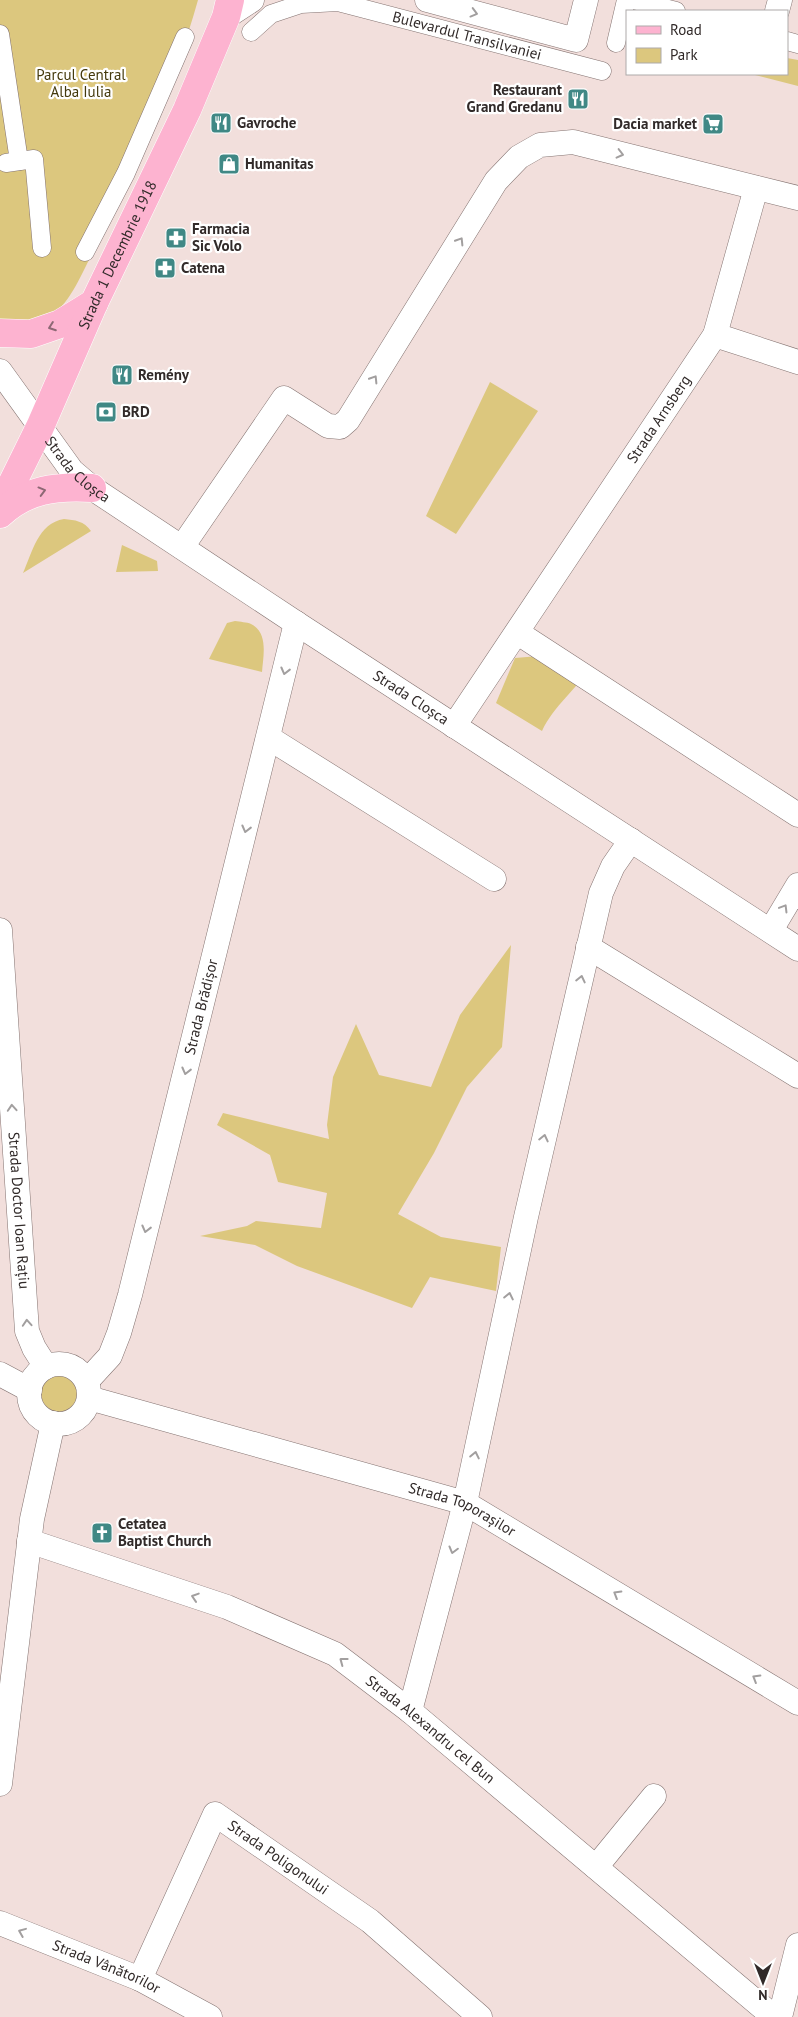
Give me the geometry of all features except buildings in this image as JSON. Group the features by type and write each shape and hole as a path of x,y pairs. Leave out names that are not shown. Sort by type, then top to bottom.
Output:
{"main road":[{"name":"Strada 1 Decembrie 1918","path":"0,508 40,427 94,304 187,110 228,8"},
{"path":"0,333 31,334 60,324 94,304"},
{"path":"0,514 10,504 40,490 66,486 92,488"}],"street":[{"path":"228,8 252,0"},
{"name":"Bulevardul Transilvaniei","path":"427,0 576,40 586,0"},
{"path":"616,43 626,0"},
{"path":"634,0 672,10"},
{"name":"Bulevardul Transilvaniei","path":"250,32 272,14 301,4 338,2 602,71"},
{"path":"0,34 13,162 34,159 42,248"},
{"path":"85,252 126,173 185,37"},
{"path":"182,547 284,398 328,426 340,427 348,420 496,181 519,157 540,145 573,142 798,198"},
{"name":"Strada Arnsberg","path":"454,726 518,633 715,335 756,188"},
{"path":"715,335 798,362"},
{"name":"Strada Cloșca","path":"0,370 72,471 92,488 296,624 798,949"},
{"name":"Strada Brădișor","path":"88,1390 110,1356 130,1295 296,624"},
{"path":"518,633 798,815"},
{"path":"269,738 494,879"},
{"path":"410,1712 465,1503 526,1217 601,893 613,866 631,840"},
{"path":"771,930 798,886"},
{"name":"Strada Doctor Ioan Rațiu","path":"0,930 27,1331 34,1348 46,1367"},
{"path":"588,948 798,1076"},
{"path":"55,1364 65,1364 82,1373 88,1390 86,1408 72,1421 63,1424 53,1423 38,1414 32,1407 30,1390 32,1380 46,1367 55,1364"},
{"path":"0,1374 30,1390"},
{"name":"Strada Toporașilor","path":"88,1390 465,1503 798,1703"},
{"path":"0,1784 29,1541 44,1459 53,1423"},
{"name":"Strada Alexandru cel Bun","path":"29,1541 226,1607 335,1654 410,1712 774,2017"},
{"path":"596,1867 654,1796"},
{"name":"Strada Poligonului","path":"140,1979 215,1814 370,1921 480,2017"},
{"name":"Strada Vânătorilor","path":"0,1923 140,1979 210,2017"},
{"path":"780,2017 798,1945"}],"green space":[{"name":"Parcul Central Alba Iulia","path":"0,0 198,0 167,91 76,286 64,304 51,315 23,322 0,322"},
{"path":"788,58 798,60 798,86 755,75 788,75"},
{"path":"490,382 538,411 456,534 426,516"},
{"path":"64,519 82,523 91,531 23,573 33,548 42,533 48,526"},
{"path":"122,545 157,561 158,571 116,572"},
{"path":"235,621 251,624 260,633 264,646 262,672 209,659 227,623"},
{"path":"563,654 590,666 579,683 553,713 542,731 496,703 515,658"},
{"path":"511,945 502,1047 467,1087 434,1153 398,1214 441,1237 501,1247 496,1291 430,1277 412,1308 297,1266 255,1245 200,1236 247,1226 256,1221 321,1228 327,1193 278,1182 270,1155 217,1125 223,1113 329,1139 327,1125 333,1077 356,1024 379,1075 431,1087 460,1015"},
{"path":"63,1374 70,1377 76,1383 79,1394 78,1402 70,1411 63,1414 55,1414 48,1411 40,1402 39,1390 42,1383 51,1375"}],"place":[{"name":"Restaurant Grand Gredanu","path":"578,99"},
{"name":"Gavroche","path":"221,123"},
{"name":"Dacia market","path":"713,124"},
{"name":"Humanitas","path":"229,164"},
{"name":"Farmacia Sic Volo","path":"176,238"},
{"name":"Catena","path":"165,268"},
{"name":"Remény","path":"122,375"},
{"name":"BRD","path":"106,412"},
{"name":"Cetatea Baptist Church","path":"102,1533"}]}
